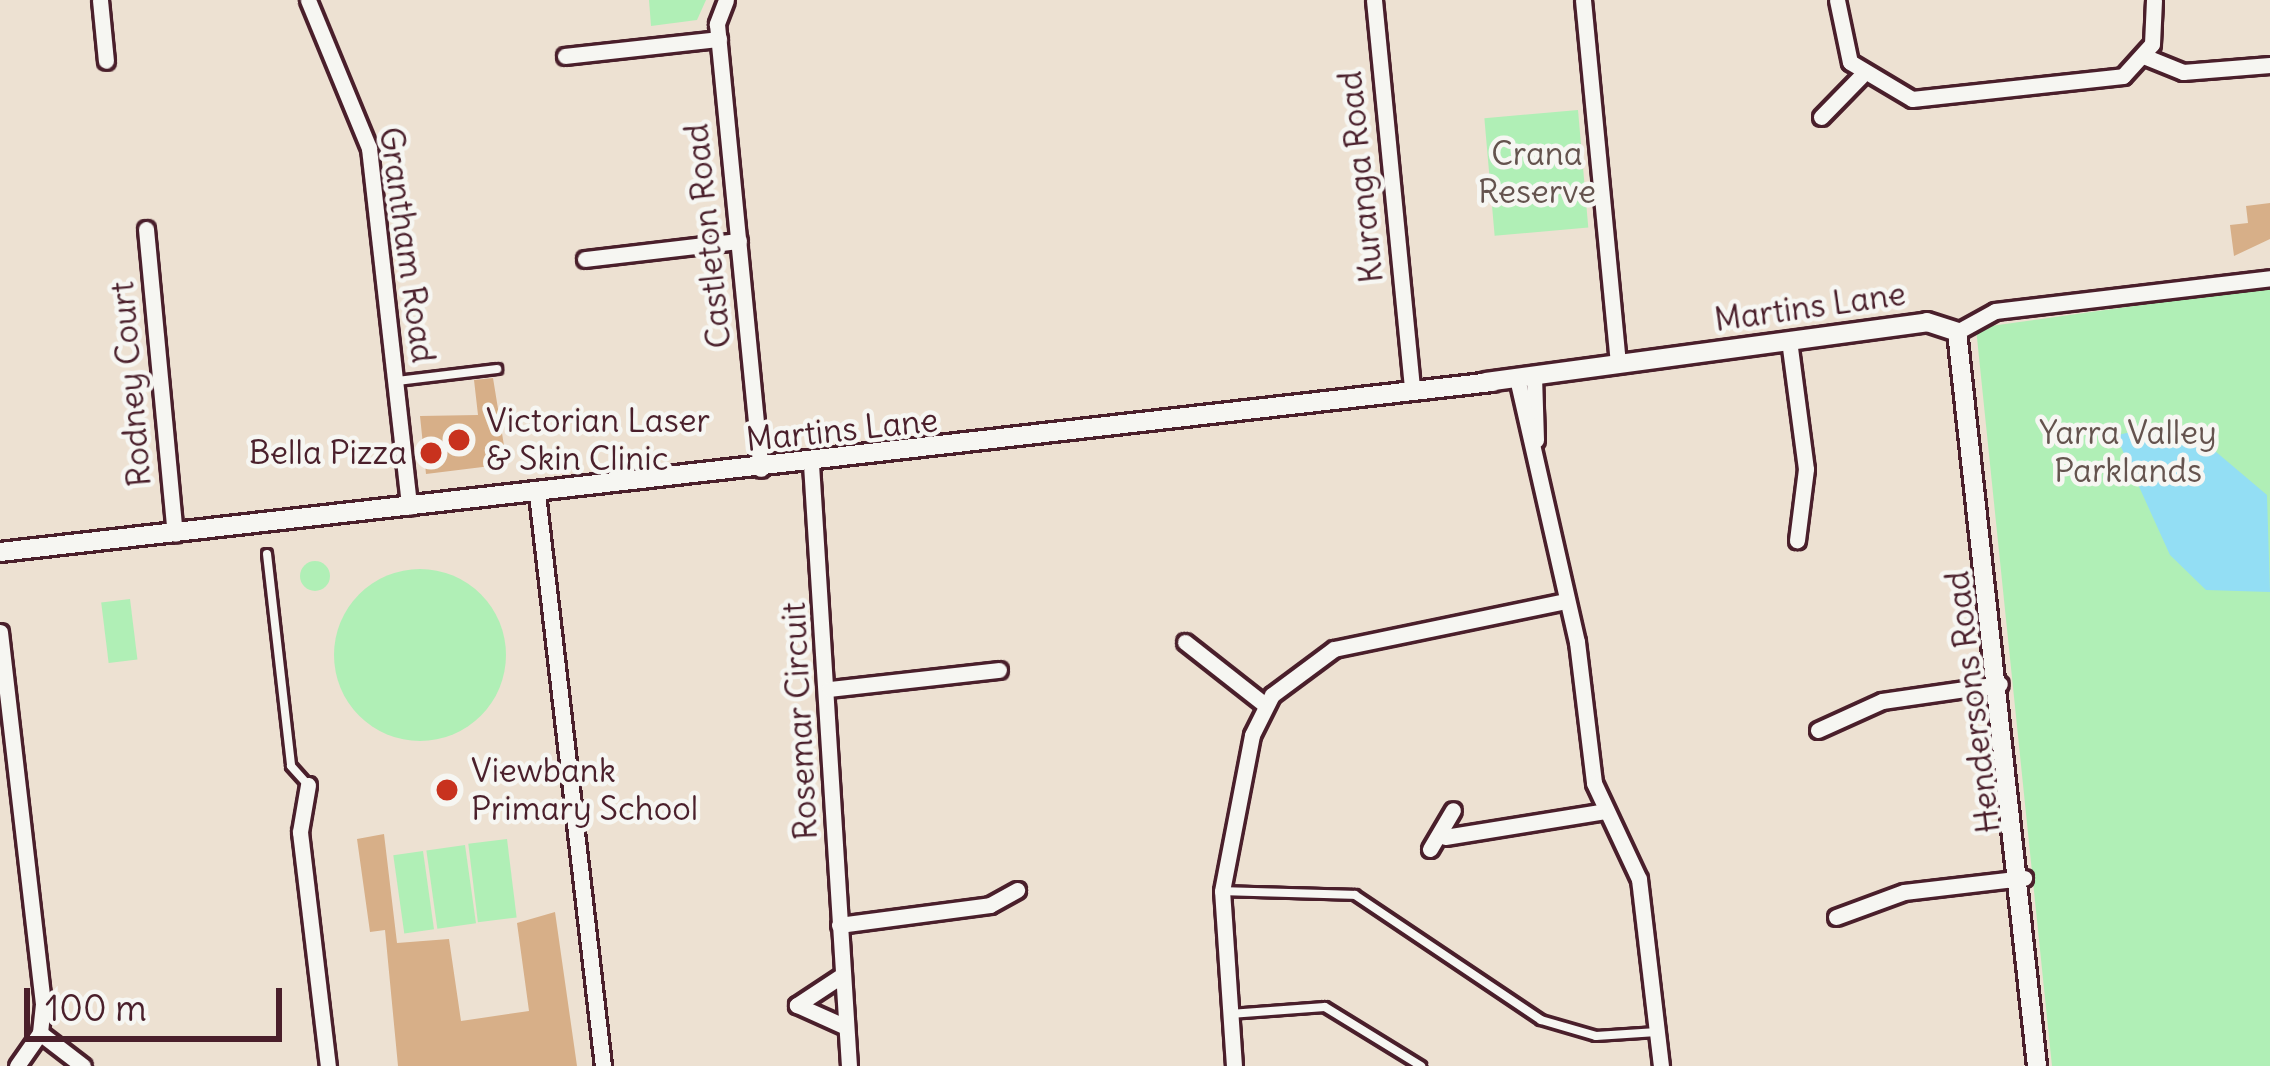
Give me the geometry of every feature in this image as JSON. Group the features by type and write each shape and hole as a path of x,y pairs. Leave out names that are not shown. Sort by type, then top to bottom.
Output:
{"street":[{"path":"100,0 106,61"},
{"name":"Grantham Road","path":"308,0 369,148 409,507"},
{"name":"Castleton Road","path":"726,0 719,39 761,469"},
{"name":"Kuranga Road","path":"1373,0 1412,385"},
{"path":"1582,0 1618,364"},
{"path":"1837,0 1861,76 1897,96 1943,97 2106,81 2146,57"},
{"path":"2146,57 2154,0"},
{"path":"565,56 719,39"},
{"path":"2146,57 2183,72 2270,65"},
{"path":"1820,117 1861,76"},
{"name":"Rodney Court","path":"146,229 175,534"},
{"path":"585,259 739,242"},
{"name":"Martins Lane","path":"0,552 1332,404 1412,385 1492,382 1937,321 1958,332 1986,313 2270,278"},
{"name":"Hendersons Road","path":"1958,332 2024,878 2037,1066"},
{"path":"1790,340 1806,469 1797,540"},
{"path":"1526,377 1535,454 1604,811 1639,879 1661,1066"},
{"name":"Rosemar Circuit","path":"811,464 829,689 849,1066"},
{"path":"537,494 603,1066"},
{"path":"1234,1066 1222,891 1265,705 1334,649 1563,596"},
{"path":"0,632 40,1033 17,1066"},
{"path":"1185,642 1265,705"},
{"path":"829,689 999,670"},
{"path":"1818,730 1882,701 2000,684"},
{"path":"308,785 300,832 328,1066"},
{"path":"1445,837 1453,810"},
{"path":"1430,849 1445,837 1604,811"},
{"path":"1836,917 1904,892 2024,878"},
{"path":"839,925 990,905 1017,890"},
{"path":"841,976 797,1005 844,1026"},
{"path":"40,1033 83,1066"}],"lane":[{"path":"396,381 497,369"},
{"path":"267,554 291,766 308,785"},
{"path":"1222,891 1355,895 1541,1020 1596,1036 1657,1032"},
{"path":"1229,1014 1325,1007 1421,1066"}],"green space":[{"path":"649,0 706,0 697,20 651,26"},
{"name":"Crana Reserve","path":"1578,110 1588,228 1495,236 1484,118"},
{"name":"Yarra Valley Parklands","path":"2270,287 2270,1066 2052,1066 1976,328"},
{"path":"315,561 330,576 315,591 300,576"},
{"path":"420,569 453,575 481,594 500,622 506,655 500,688 481,716 453,735 420,741 387,735 359,716 340,688 334,655 340,622 359,594 387,575"},
{"path":"130,599 137,660 109,663 101,603"},
{"path":"507,839 517,917 478,922 468,844"},
{"path":"465,845 476,923 437,929 426,850"},
{"path":"423,851 434,929 404,933 393,855"}],"water":[{"path":"2135,431 2215,451 2267,495 2270,592 2206,590 2170,555 2121,447 2118,435"}],"building":[{"path":"2270,203 2270,239 2234,256 2230,225 2248,223 2246,206"},
{"path":"493,378 507,464 426,474 420,416 478,415 474,380"},
{"path":"384,834 397,943 449,939 461,1021 529,1011 517,923 555,912 577,1066 398,1066 385,930 370,932 357,839"}],"place":[{"name":"Victorian Laser & Skin Clinic","path":"459,440"},
{"name":"Bella Pizza","path":"431,453"},
{"name":"Viewbank Primary School","path":"447,790"}]}
